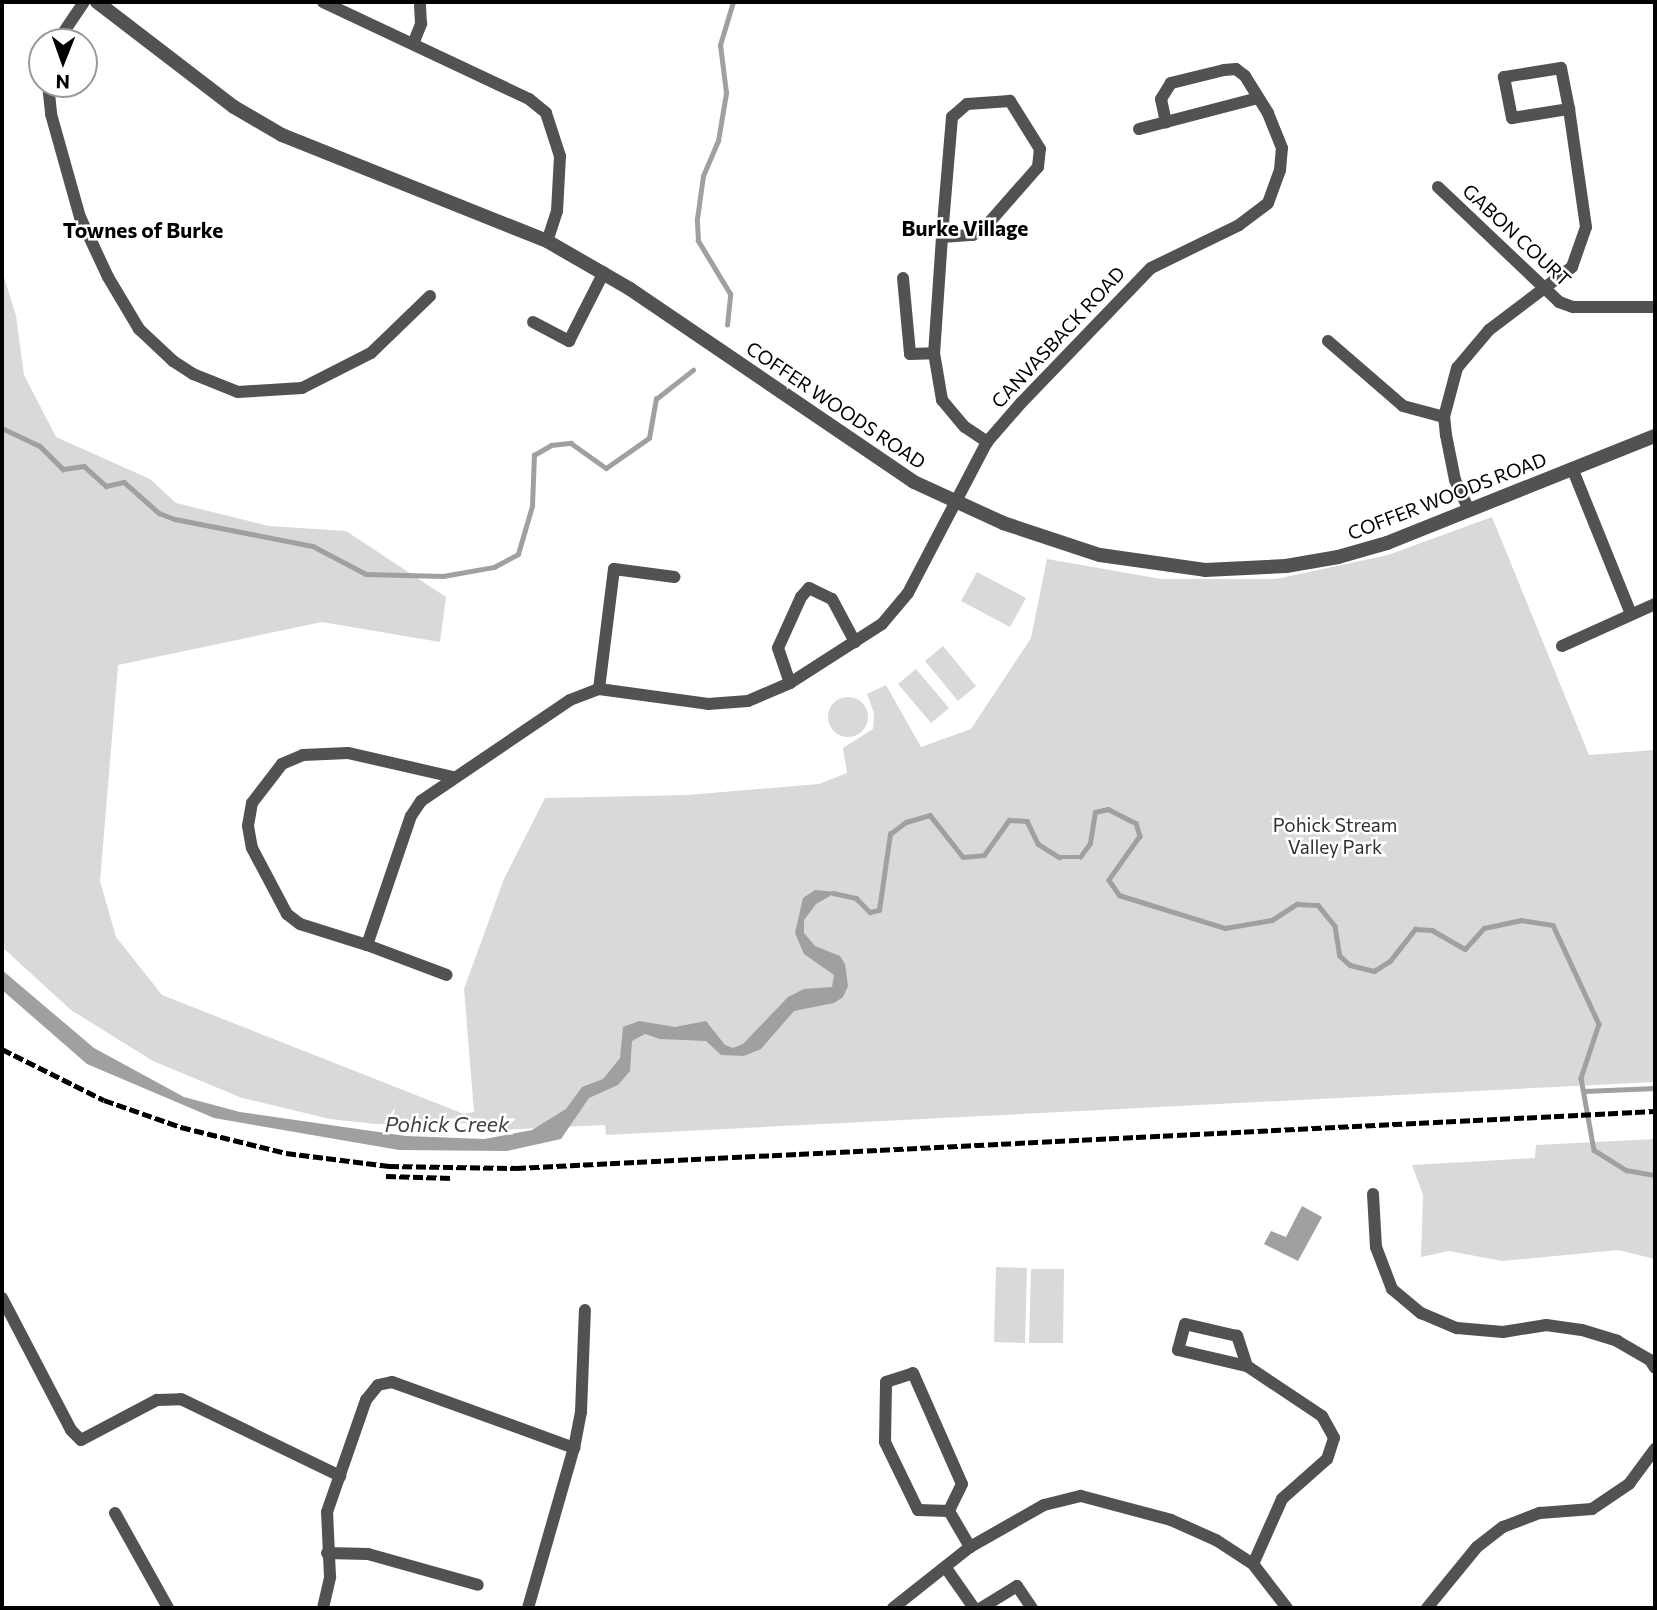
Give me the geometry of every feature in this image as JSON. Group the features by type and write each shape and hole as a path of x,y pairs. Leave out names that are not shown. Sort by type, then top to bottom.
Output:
{"street":[{"path":"66,28 84,2"},
{"name":"COFFER WOODS ROAD","path":"97,2 226,101 282,135 547,241 604,272 879,461 957,503 1050,541 1100,555 1205,570 1286,566 1338,557 1469,510 1655,436"},
{"path":"323,2 529,99 546,113 560,156 557,211 547,241"},
{"path":"413,44 421,24 420,2"},
{"path":"1469,510 1448,455 1444,416 1457,368 1489,330 1572,267 1584,242 1583,204 1569,109 1561,68 1504,77 1511,118 1569,109"},
{"name":"CANVASBACK ROAD","path":"599,689 722,704 756,698 790,683 882,624 908,593 987,442 1108,308 1151,268 1239,225 1268,203 1280,170 1282,148 1258,98 1236,69 1171,83 1161,99 1166,122"},
{"path":"49,98 51,114 80,217 108,277 147,338 193,374 238,392 302,388 371,353 430,296"},
{"path":"1139,130 1258,98"},
{"path":"942,237 973,235 987,225 1038,167 1040,149 1010,101 967,104 952,117 942,237 934,353 942,400 965,427 987,442"},
{"name":"GABON COURT","path":"1438,187 1542,290 1573,307 1655,307"},
{"path":"533,322 569,341 604,272"},
{"path":"903,278 910,354 934,353"},
{"path":"1328,341 1404,406 1444,416"},
{"path":"1572,468 1631,614"},
{"path":"367,945 411,816 421,801 570,700 599,689 614,569 674,577"},
{"path":"790,683 778,648 809,588 832,599 855,642"},
{"path":"1562,646 1655,604"},
{"path":"447,975 367,945 300,924 287,914 252,848 248,826 252,803 282,764 303,755 348,753 453,778"},
{"path":"1373,1194 1376,1247 1392,1289 1421,1313 1457,1328 1503,1332 1546,1325 1582,1330 1617,1340 1650,1360 1655,1368"},
{"path":"2,1298 71,1430 81,1440 157,1400 181,1399 340,1476"},
{"path":"528,1608 574,1448 585,1310"},
{"path":"1247,1366 1237,1336 1185,1324 1178,1350 1247,1366 1322,1416 1334,1438 1327,1459 1282,1499 1253,1564"},
{"path":"913,1373 962,1484 948,1511 918,1510 890,1453 885,1442 886,1382 913,1373"},
{"path":"323,1608 329,1593 327,1512 366,1399 378,1385 392,1382 574,1448"},
{"path":"1427,1608 1477,1547 1503,1527 1539,1513 1592,1509 1629,1484 1655,1449"},
{"path":"893,1608 970,1547 1044,1504 1080,1496 1171,1520 1253,1564 1287,1608"},
{"path":"948,1511 970,1547"},
{"path":"116,1513 168,1608"},
{"path":"327,1553 368,1554 478,1585"},
{"path":"946,1568 974,1608"},
{"path":"981,1608 1017,1586 1032,1608"}],"green space":[{"name":"Pohick Stream Valley Park","path":"2,270 16,316 24,375 56,437 150,479 176,503 269,526 346,531 446,597 440,642 322,622 118,665 100,881 116,937 162,995 464,1114 474,1112 464,989 504,879 545,798 688,795 819,784 847,773 843,748 873,729 874,713 867,694 886,685 921,747 971,729 1031,638 1047,559 1161,579 1276,579 1388,555 1492,517 1589,755 1655,750 1655,1082 606,1135 605,1125 476,1131 475,1123 375,1124 330,1119 242,1098 153,1061 71,1010 2,947"},
{"path":"977,572 1026,598 1010,627 961,601"},
{"path":"943,646 976,686 958,701 925,661"},
{"path":"916,669 949,708 931,723 898,684"},
{"path":"848,697 856,698 862,703 867,709 867,725 862,731 856,736 848,737 840,736 834,731 829,725 828,717 829,709 834,703 840,698"},
{"path":"1655,1139 1655,1259 1618,1250 1502,1261 1449,1251 1421,1257 1423,1195 1412,1165 1535,1158 1536,1145"},
{"path":"996,1267 1027,1268 1025,1343 994,1342"},
{"path":"1031,1269 1064,1269 1063,1343 1029,1343"}],"shaded area":[{"path":"815,890 837,892 816,904 804,920 804,933 815,946 840,956 845,964 848,986 843,997 834,1003 794,1011 761,1049 744,1056 721,1055 706,1041 660,1039 645,1034 632,1041 630,1071 618,1085 589,1098 561,1139 507,1151 399,1150 214,1118 87,1064 2,990 2,970 94,1048 184,1097 240,1112 406,1136 484,1139 532,1130 566,1109 582,1087 603,1079 620,1058 623,1027 639,1021 675,1027 706,1021 725,1045 733,1048 743,1044 788,997 804,989 832,987 834,975 804,954 795,933 803,898"},
{"path":"1302,1206 1322,1217 1298,1261 1264,1244 1271,1231 1286,1237"}],"waterway":[{"path":"727,325 730,294 698,241 697,219 703,176 718,141 726,93 720,45 733,2"},
{"path":"2,428 40,446 63,469 84,466 106,486 124,482 159,513 175,519 313,546 366,574 443,576 494,567 518,554 532,506 534,455 551,445 571,443 606,468 649,438 656,399 693,370"},
{"name":"Pohick Creek","path":"833,893 856,898 870,912 879,910 890,834 906,822 930,815 963,857 984,855 1009,820 1027,821 1038,844 1059,857 1080,857 1090,843 1095,812 1108,809 1136,823 1140,836 1109,880 1119,895 1225,928 1272,920 1297,904 1318,905 1335,926 1340,956 1350,965 1374,971 1390,961 1415,929 1432,930 1465,949 1484,928 1521,920 1553,925 1599,1024 1581,1078 1594,1150 1626,1170 1655,1175"},
{"path":"1584,1091 1655,1088"}],"railway":[{"path":"2,1049 104,1100 181,1127 286,1153 389,1166 516,1168 1655,1111"},
{"path":"386,1176 453,1178"}],"district":[{"name":"Burke Village","path":"965,228"},
{"name":"Townes of Burke","path":"143,230"}]}
